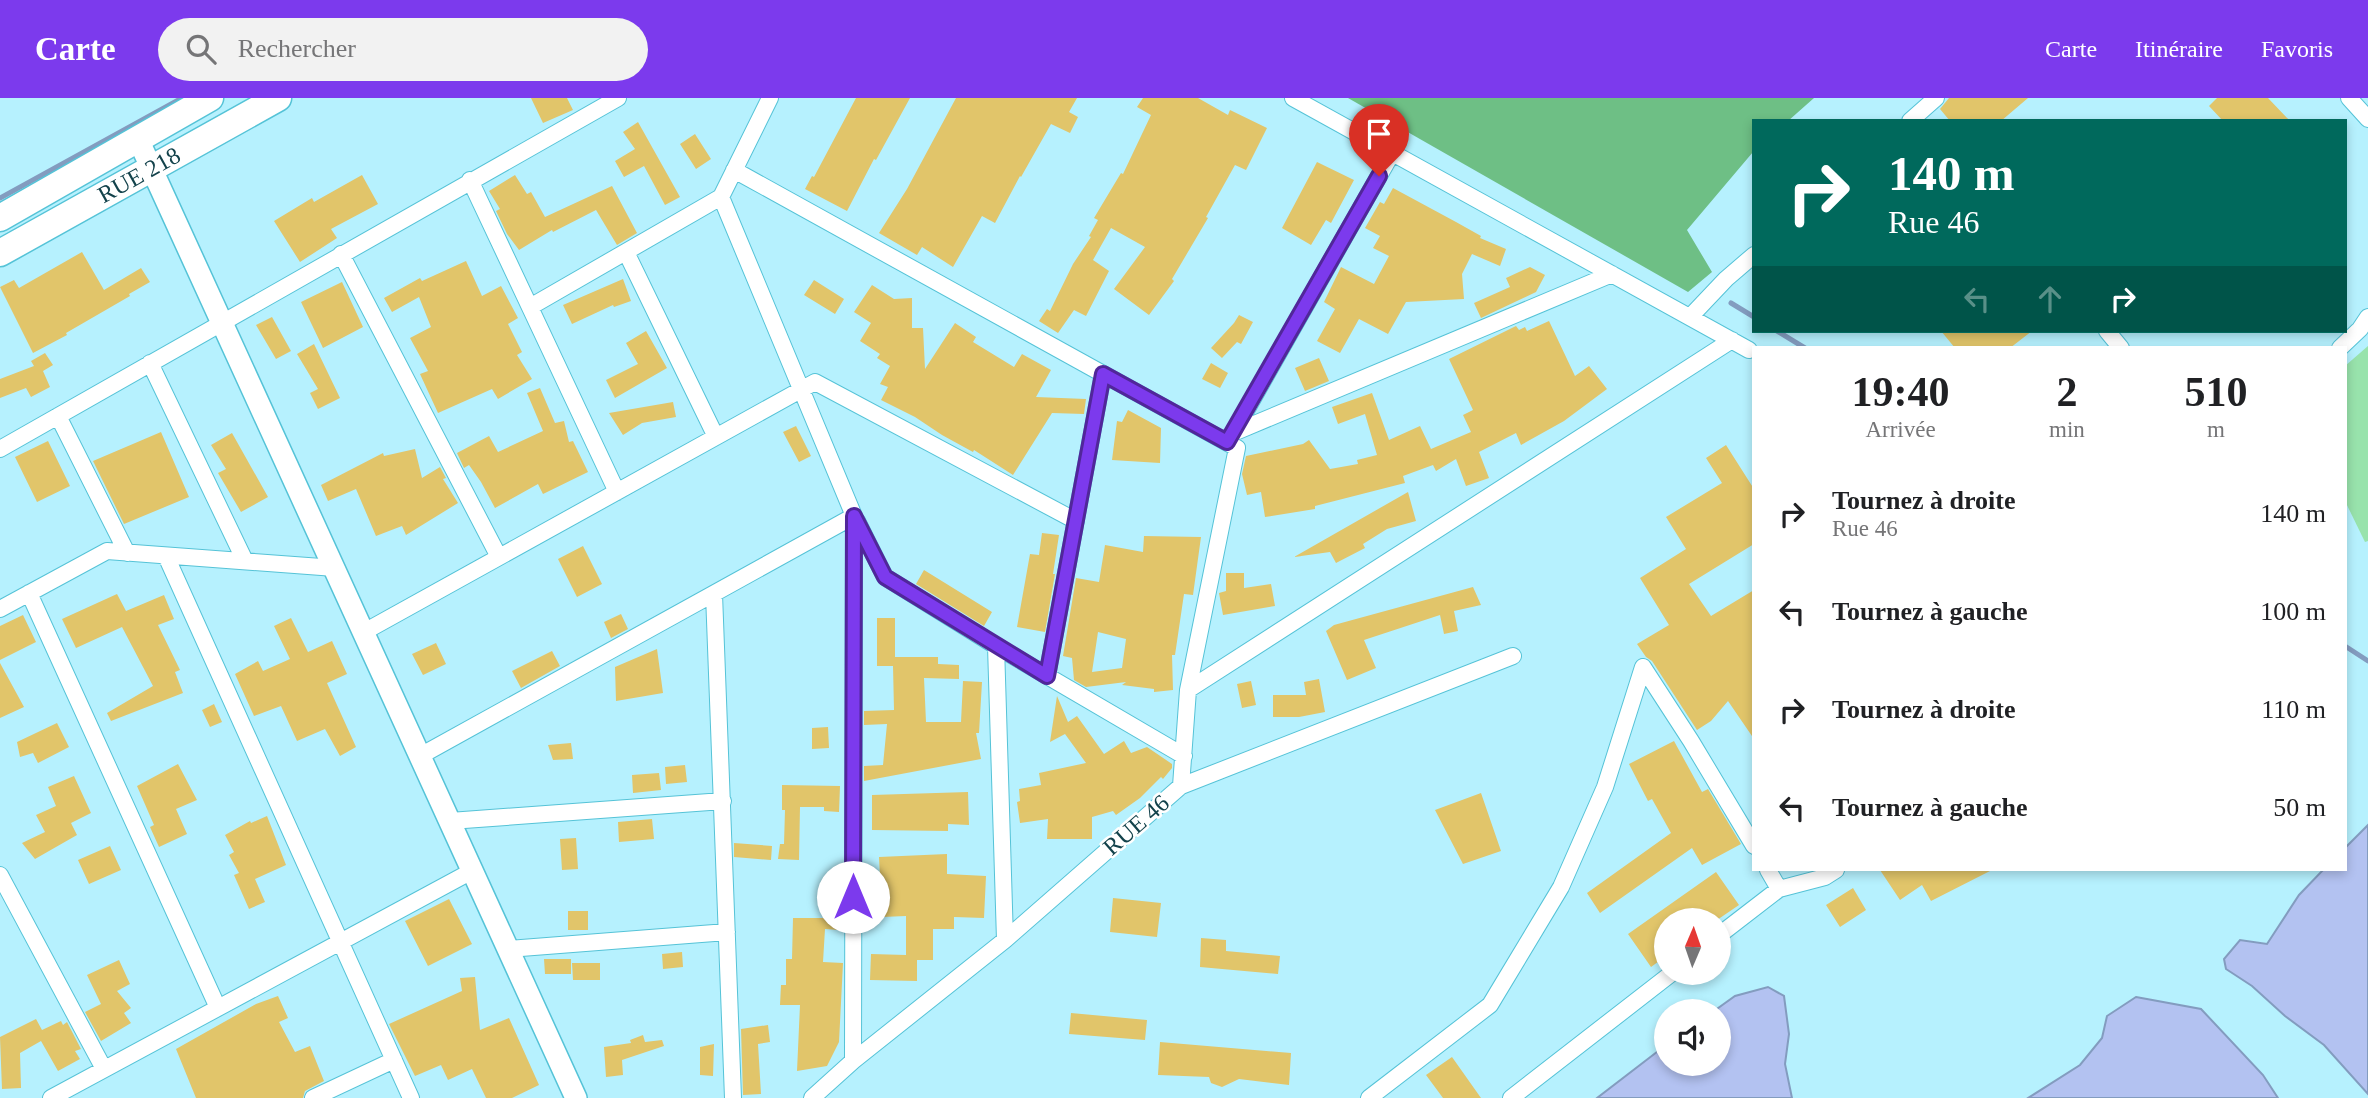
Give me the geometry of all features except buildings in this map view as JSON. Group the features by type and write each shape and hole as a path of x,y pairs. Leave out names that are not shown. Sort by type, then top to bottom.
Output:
{"highway":[{"name":"RUE 218","path":"0,218 210,98"},
{"name":"RUE 218","path":"0,253 278,98"}],"street":[{"path":"0,449 470,180 593,104 618,98"},
{"path":"530,307 721,197 770,98"},
{"path":"1293,98 1749,350"},
{"path":"1916,119 1936,98"},
{"path":"2349,98 2368,119"},
{"path":"138,139 576,1098"},
{"path":"1230,438 1392,153"},
{"path":"734,170 1103,374 1230,438 1612,274"},
{"path":"470,180 617,492"},
{"path":"721,197 854,516 885,577 996,646 1184,756"},
{"path":"626,252 716,437"},
{"path":"341,254 499,557"},
{"path":"1690,317 1726,279 1752,257"},
{"path":"2342,346 2368,317"},
{"path":"1188,690 1732,340"},
{"path":"150,363 245,561"},
{"path":"1047,676 1103,374"},
{"path":"364,632 815,382 1076,521"},
{"path":"58,416 127,553"},
{"name":"RUE 46","path":"812,1098 852,1061 1005,940 1181,786 1188,690 1237,447 1230,438"},
{"path":"420,756 854,516"},
{"path":"852,1061 854,516"},
{"path":"0,609 107,551 335,568"},
{"path":"166,556 411,1098"},
{"path":"29,593 218,1008"},
{"path":"714,593 733,1098"},
{"path":"996,646 1005,940"},
{"path":"1181,786 1513,656"},
{"path":"1374,1096 1490,1005 1561,887 1605,787 1643,667 1752,843"},
{"path":"450,821 723,800"},
{"path":"51,1098 472,871"},
{"path":"1769,871 1779,889"},
{"path":"1731,926 1779,889 1825,877 1834,871"},
{"path":"0,875 104,1069"},
{"path":"508,949 727,932"},
{"path":"1511,1098 1657,985"},
{"path":"313,1098 394,1060"}],"green space":[{"path":"1348,98 1814,98 1790,119 1752,119 1752,153 1687,230 1712,272 1688,292"},
{"path":"2368,346 2368,541 2365,542 2347,505 2347,364"}],"water":[{"path":"2368,825 2368,1094 2324,1045 2285,1016 2252,986 2226,969 2224,959 2240,940 2267,944 2299,895 2322,871 2347,871 2347,846"},
{"path":"1768,987 1784,996 1789,1034 1785,1064 1792,1098 1597,1098 1654,1054 1654,1076 1731,1076 1731,999"},
{"path":"2136,997 2201,1009 2263,1075 2278,1098 2028,1098 2080,1065 2102,1038 2107,1016"}],"waterway":[{"path":"0,198 182,98"},
{"path":"1731,303 1752,316"},
{"path":"1780,333 1802,346"},
{"path":"2347,647 2368,661"}],"route":[{"path":"853,897 854,516 885,577 1047,676 1103,374 1227,442 1379,176"}]}
